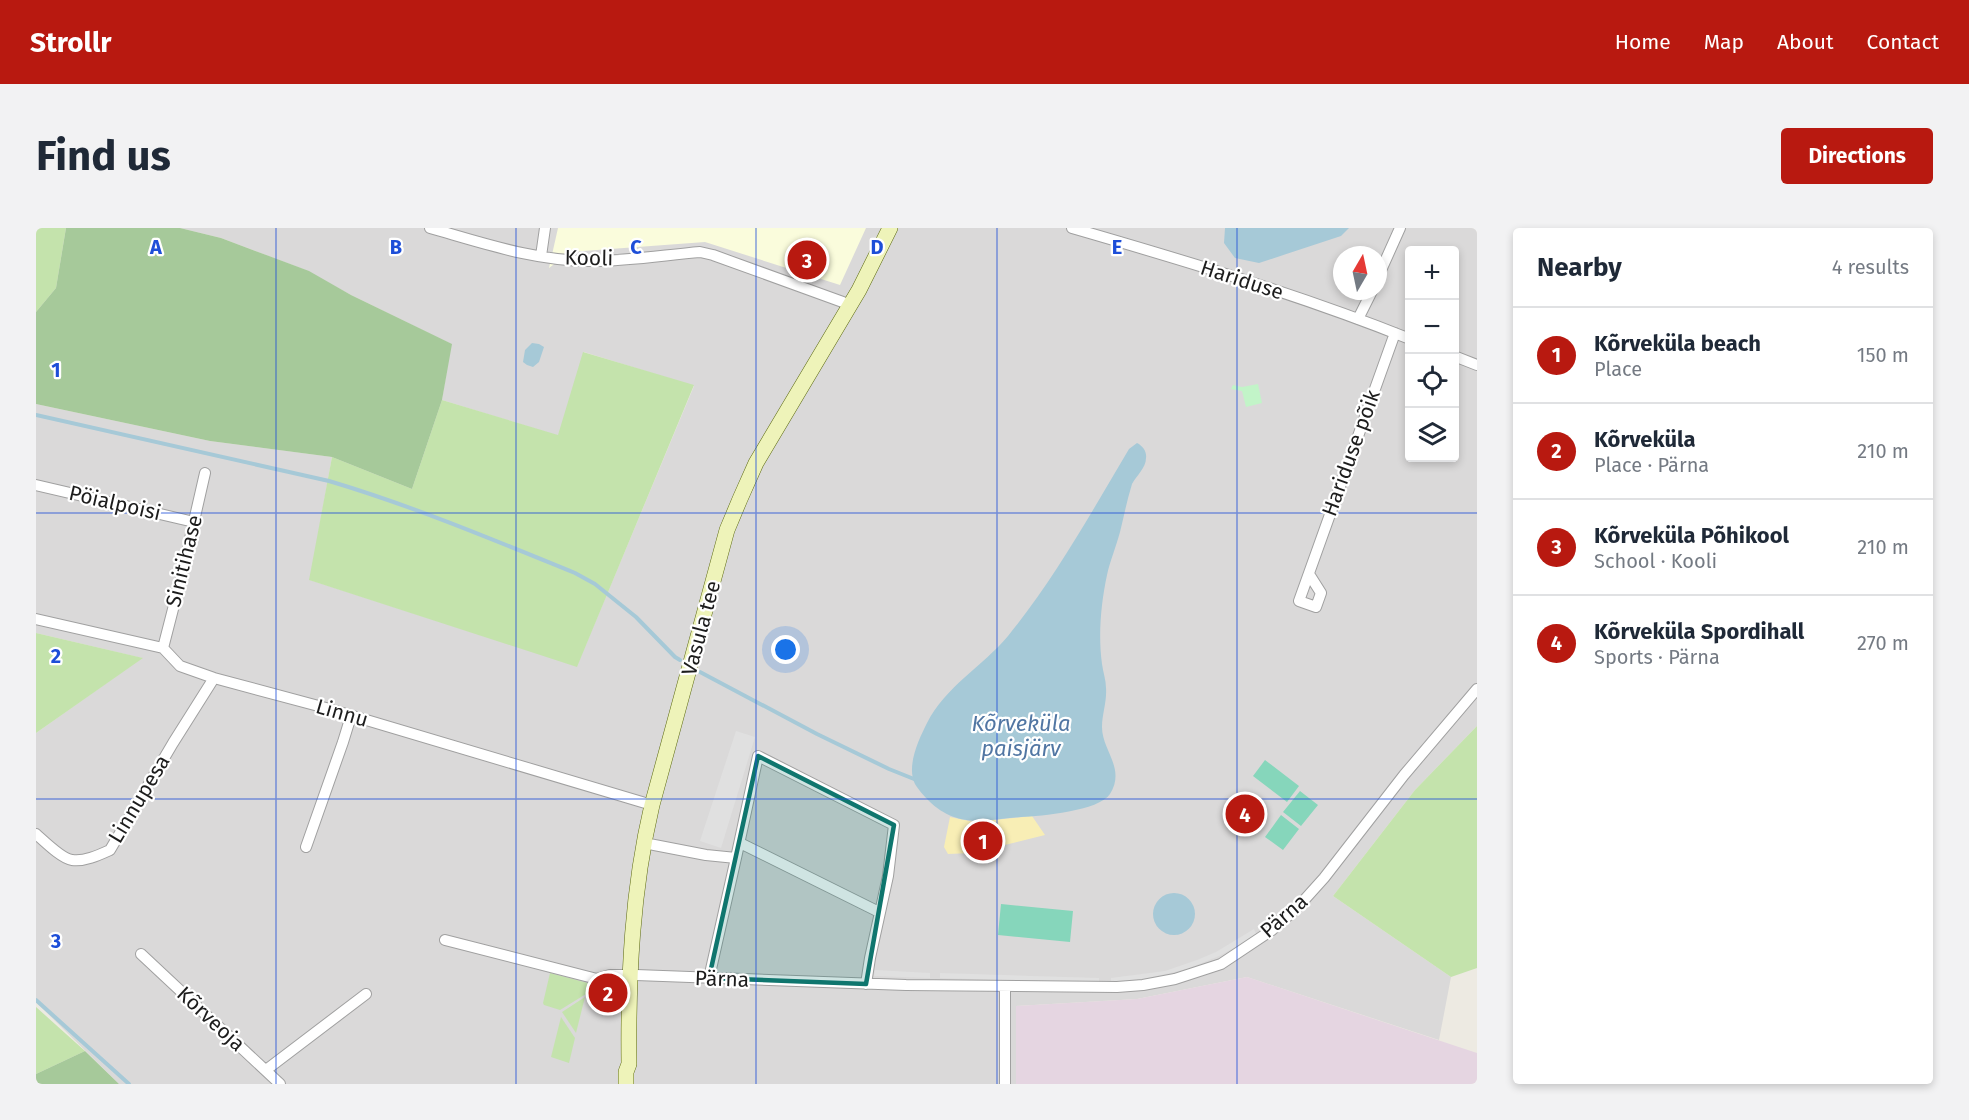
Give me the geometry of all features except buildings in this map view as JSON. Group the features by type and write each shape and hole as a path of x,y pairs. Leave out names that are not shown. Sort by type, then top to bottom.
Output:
{"street":[{"name":"Kooli","path":"430,228 487,245 541,256 593,261 700,252 729,259 850,305"},
{"path":"541,256 545,228"},
{"name":"Vasula tee","path":"626,1084 629,1064 629,975 633,920 644,843 652,805 727,530 756,463 866,277 890,228"},
{"name":"Hariduse","path":"1072,228 1159,253 1358,319 1405,337"},
{"path":"1387,257 1400,228"},
{"path":"1358,319 1368,300"},
{"name":"Hariduse põik","path":"1309,574 1395,333"},
{"path":"1459,358 1477,365"},
{"name":"Sinitihase","path":"163,648 205,473"},
{"name":"Pöialpoisi","path":"36,485 194,522"},
{"name":"Linnu","path":"36,620 163,648 180,666 214,678 652,805"},
{"name":"Linnupesa","path":"36,834 54,850 71,860 94,857 110,850 214,678"},
{"name":"Pärna","path":"445,940 597,979 610,975 629,975 866,984 1117,987 1174,979 1221,964 1272,930 1297,908 1324,878 1404,775 1477,689"},
{"path":"306,847 351,716"},
{"path":"709,978 758,756 894,825 890,864 866,984"},
{"path":"644,843 705,855 736,858"},
{"path":"740,843 879,912"},
{"name":"Kõrveoja","path":"141,954 280,1084"},
{"path":"1005,987 1005,1084"},
{"path":"266,1070 366,994"},
{"name":"Vasula tee","path":"629,1064 633,1072 634,1084"}],"highlighted area":[{"path":"758,756 894,825 866,984 709,978"}],"shaded area":[{"path":"180,228 1477,228 1477,726 1415,790 1333,896 1451,977 1439,1040 1247,977 1137,999 1016,1006 1016,1084 119,1084 36,1002 36,733 142,658 36,633 36,404 210,441 332,457 310,580 577,666 694,386 584,352 559,436 442,400 451,344 303,269 221,238"},
{"path":"558,228 866,228 840,285 705,242 570,252 549,268"},
{"path":"736,731 755,737 721,848 700,841"},
{"path":"1254,929 1256,934 1247,941 1187,969 1144,979 1111,983 1111,978 1165,971 1197,960 1216,952"},
{"path":"875,970 930,973 930,978 874,976"},
{"path":"940,973 1099,978 1099,983 940,978"},
{"path":"1247,977 1477,1053 1477,1084 1016,1084 1016,1006 1137,999"}],"green space":[{"path":"36,228 66,228 56,288 36,312"},
{"path":"66,228 180,228 221,238 309,271 351,295 452,344 442,400 412,489 332,457 210,441 36,404 36,312 56,288"},
{"path":"583,352 694,385 577,667 309,580 332,457 412,489 442,400 558,435"},
{"path":"1258,384 1262,403 1246,407 1242,391 1231,389 1233,385 1242,387"},
{"path":"36,633 143,658 36,733"},
{"path":"1477,726 1477,968 1451,977 1333,896 1415,790"},
{"path":"1265,760 1299,786 1287,802 1253,776"},
{"path":"1300,791 1318,805 1301,826 1283,812"},
{"path":"1281,815 1299,829 1283,850 1265,837"},
{"path":"1001,904 1073,911 1070,942 998,935"},
{"path":"550,973 588,983 586,994 560,1010 544,1005"},
{"path":"585,997 576,1033 562,1012"},
{"path":"36,1007 85,1051 36,1074"},
{"path":"561,1017 575,1038 569,1063 551,1057"},
{"path":"85,1051 119,1084 36,1084 36,1074"}],"sand":[{"path":"1032,816 1045,835 972,853 948,854 944,847 950,817 974,822"}],"water":[{"path":"1225,228 1349,228 1341,236 1259,263 1235,258 1224,243"},
{"path":"532,343 544,347 539,362 533,367 523,362 525,350"},
{"name":"Kõrveküla paisjärv","path":"1137,443 1145,451 1146,462 1130,490 1107,575 1101,619 1100,642 1106,682 1102,727 1116,776 1110,794 1094,805 1055,814 983,821 960,819 950,815 926,798 916,786 913,777 915,753 927,723 944,698 998,647 1025,614 1072,545 1129,449"},
{"path":"1174,893 1182,894 1189,899 1194,906 1194,922 1189,929 1182,934 1174,935 1166,934 1159,929 1154,922 1153,914 1154,906 1159,899 1166,894"}],"waterway":[{"path":"36,415 329,481 453,524 575,573 595,584 636,617 680,660"},
{"path":"700,672 817,734 914,779"},
{"path":"36,1000 129,1084"}],"place":[{"name":"Kõrveküla Põhikool","path":"807,260"},
{"name":"Kõrveküla Spordihall","path":"1245,814"},
{"name":"Kõrveküla beach","path":"983,841"},
{"name":"Kõrveküla","path":"608,993"}]}
